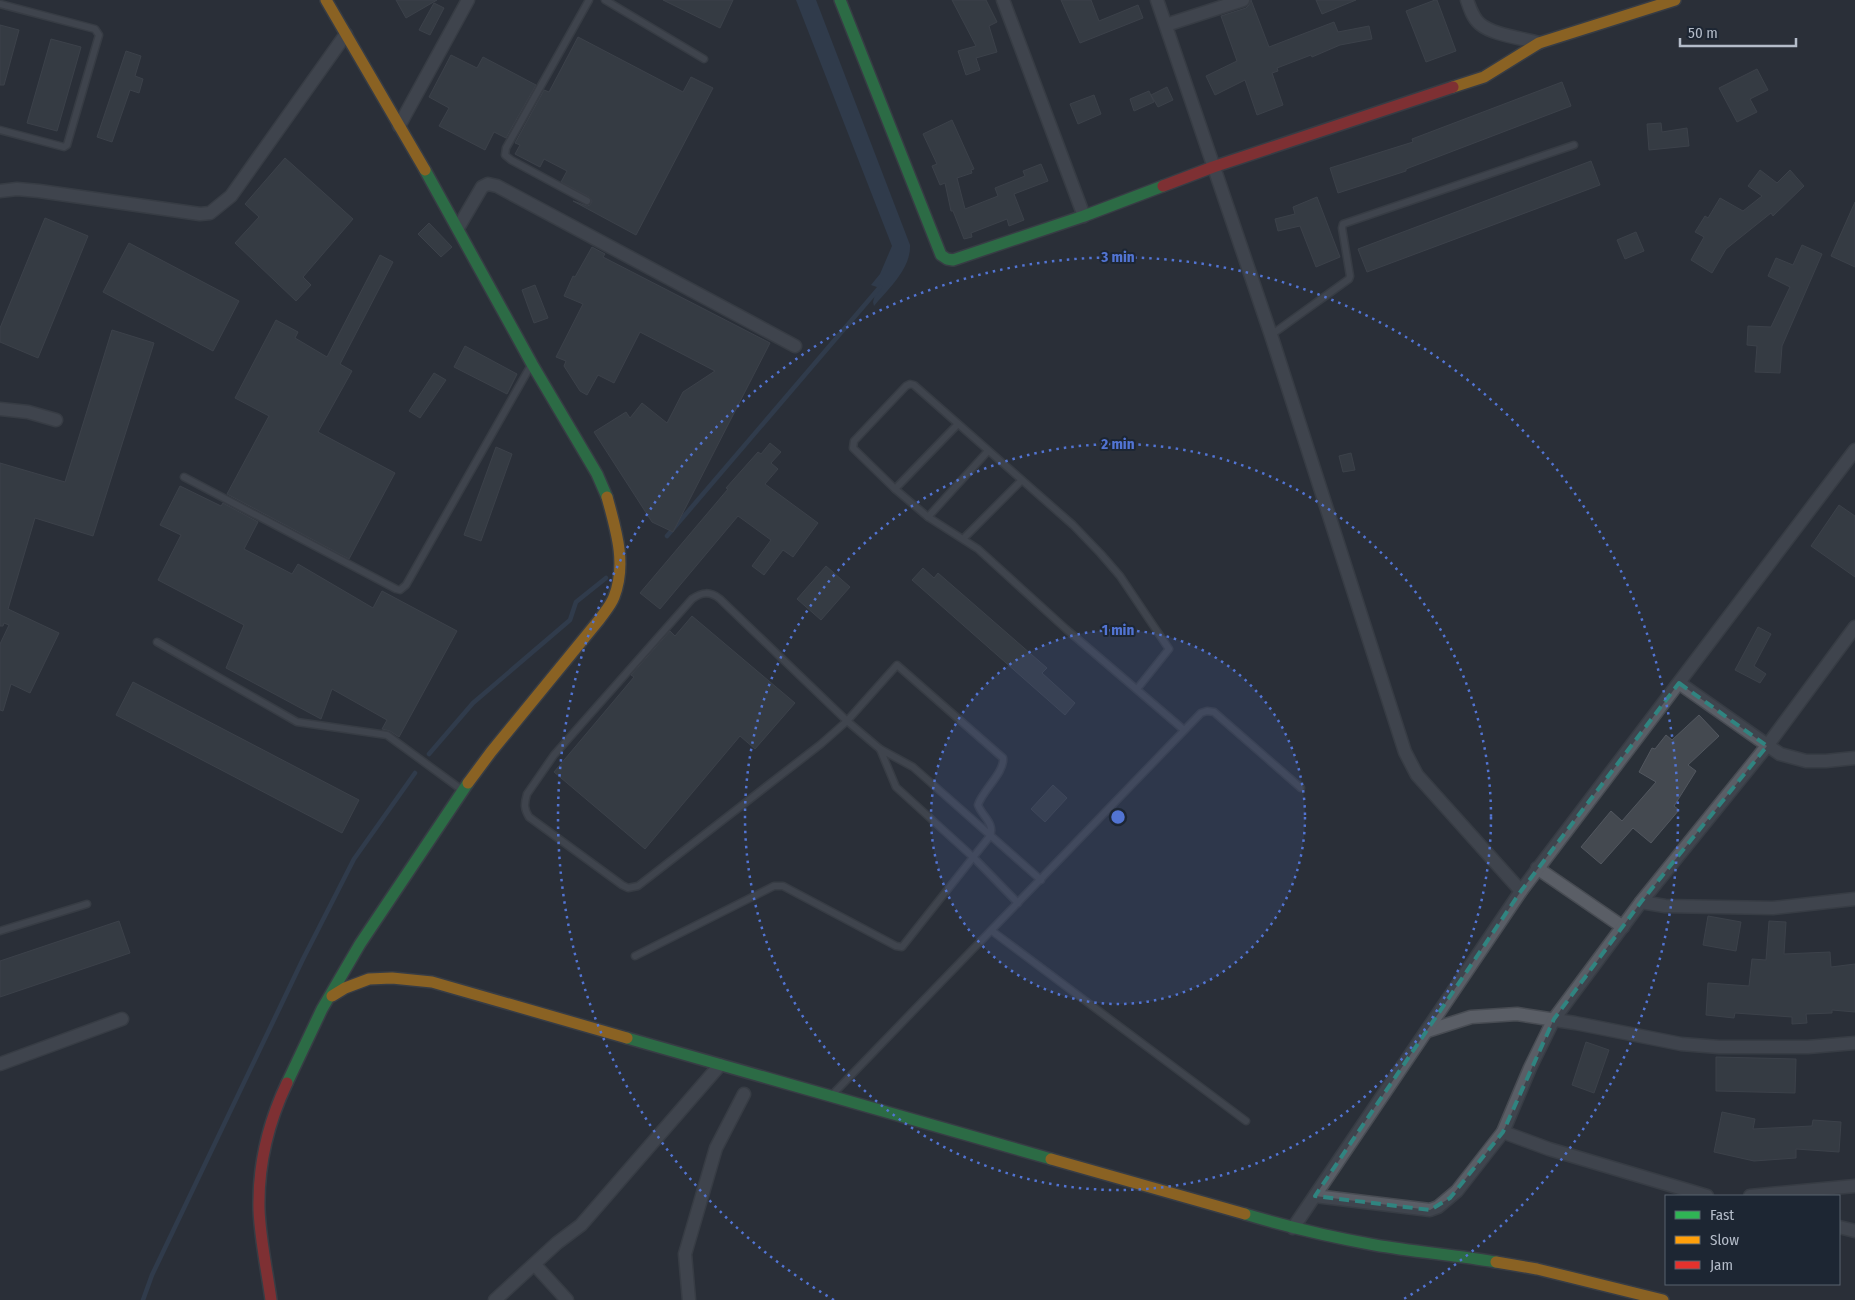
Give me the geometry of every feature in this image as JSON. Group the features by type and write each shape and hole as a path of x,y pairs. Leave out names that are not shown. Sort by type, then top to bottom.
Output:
{"street":[{"path":"271,1300 259,1210 264,1149 271,1121 283,1092 322,1009 360,944 463,790 508,731 599,620 614,598 620,561 619,540 606,493 597,474 532,364 458,228 326,0"},
{"path":"399,126 468,0"},
{"path":"840,0 941,255 953,260 1084,216 1213,167 1484,77 1540,43 1675,0"},
{"path":"1003,0 1084,216"},
{"path":"1157,0 1271,335 1405,752 1417,775 1520,891"},
{"path":"1166,25 1243,0"},
{"path":"1467,0 1472,13 1479,23 1489,30 1540,43"},
{"path":"0,191 17,189 200,214 210,213 231,196 346,34"},
{"path":"458,228 482,187 488,184 497,186 795,346"},
{"path":"0,409 28,412 56,420"},
{"path":"1293,1228 1520,891 1855,450"},
{"path":"1315,1196 1430,1210 1438,1207 1457,1191 1504,1132 1537,1052 1554,1019 1641,902 1767,746 1855,627"},
{"path":"1679,683 1780,754 1806,760 1826,761 1855,758"},
{"path":"1537,868 1623,927"},
{"path":"1641,902 1665,906 1773,908 1855,899"},
{"path":"329,998 348,985 366,979 389,977 432,982 1293,1228 1376,1245 1452,1254 1537,1269 1663,1300"},
{"path":"1427,1031 1471,1017 1493,1014 1517,1014 1554,1019 1681,1044 1719,1047 1808,1047 1855,1043"},
{"path":"0,1064 122,1019"},
{"path":"495,1300 557,1243 581,1225 720,1064"},
{"path":"689,1300 685,1254 716,1148 744,1094"},
{"path":"1504,1132 1549,1149 1705,1195"},
{"path":"1760,1195 1855,1186"},
{"path":"1840,1227 1855,1231"},
{"path":"535,1265 567,1300"}],"lane":[{"path":"587,201 511,160 506,155 506,148 589,0"},
{"path":"605,0 704,59"},
{"path":"0,4 95,29 99,35 67,145 64,147 0,130"},
{"path":"1271,335 1349,279 1343,224 1574,145"},
{"path":"184,477 400,590 406,585 532,364"},
{"path":"1137,689 1170,649 1120,576 1073,525 914,386 910,384 906,386 852,445 853,448 895,489 928,517 964,538 984,554 1072,634 1184,730"},
{"path":"895,489 958,424"},
{"path":"928,517 988,451"},
{"path":"964,538 1021,481"},
{"path":"635,956 774,886 783,886 896,946 902,947 974,858 990,836 992,829 978,805 980,799 1003,766 1003,758 899,665 895,665 847,721 813,750 638,886 628,888 622,885 529,818 525,811 527,794 554,755 692,599 705,593 713,594 720,599 847,721 880,749 913,767 990,836 1041,880"},
{"path":"157,642 297,722 387,735 463,790"},
{"path":"831,1096 1202,713 1207,711 1214,712 1301,788"},
{"path":"880,749 896,787 974,858 1018,903"},
{"path":"0,931 87,904"},
{"path":"992,931 1246,1121"}],"highlighted area":[{"path":"1679,683 1767,746 1641,902 1554,1019 1503,1132 1450,1198 1430,1210 1315,1196 1427,1031 1521,891"}],"water":[{"path":"796,0 816,0 910,245 907,262 903,270 874,306 873,302 877,287 871,285 880,274 892,246"}],"building":[{"path":"396,0 437,0 406,18"},
{"path":"663,0 733,0 720,28"},
{"path":"952,0 986,0 997,22 989,26 997,52 976,58 980,70 966,75 958,51 976,46"},
{"path":"1061,0 1091,0 1099,21 1138,5 1143,18 1080,43"},
{"path":"1251,0 1269,47 1334,22 1338,32 1369,26 1372,39 1340,45 1312,57 1311,55 1277,68 1278,71 1272,73 1283,105 1257,115 1245,80 1215,95 1206,76 1237,61 1221,16 1246,8"},
{"path":"1316,0 1356,0 1322,14"},
{"path":"1437,0 1456,51 1426,62 1406,11"},
{"path":"434,3 444,8 430,35 419,30"},
{"path":"0,25 19,30 4,85 0,85"},
{"path":"578,37 683,92 691,77 713,88 636,235 573,201 587,206 592,201 589,197 561,182 567,171 544,159 540,167 515,154 520,145 515,143 544,90 549,92"},
{"path":"51,39 81,47 57,131 27,123"},
{"path":"126,51 141,56 135,76 143,79 139,93 130,90 112,142 97,137"},
{"path":"451,55 477,68 483,57 536,85 506,138 494,132 485,150 439,126 449,108 429,97"},
{"path":"1757,69 1768,90 1750,99 1757,112 1737,122 1719,88"},
{"path":"1562,82 1571,106 1406,169 1406,171 1338,193 1330,168 1413,142 1412,139"},
{"path":"1167,87 1173,100 1158,107 1151,95"},
{"path":"1149,91 1154,102 1134,111 1130,99"},
{"path":"1094,95 1101,114 1078,124 1070,104"},
{"path":"952,120 974,169 971,170 972,173 957,178 965,209 998,196 995,188 1025,176 1023,171 1041,164 1048,181 1014,194 1024,220 1009,226 1007,219 971,233 972,237 964,239 953,211 951,211 945,183 940,185 932,166 937,164 923,134"},
{"path":"1661,123 1662,132 1687,128 1689,146 1649,150 1647,124"},
{"path":"285,158 353,219 303,277 311,285 296,301 235,243 259,217 245,204"},
{"path":"1591,161 1600,185 1367,272 1358,249"},
{"path":"1760,170 1777,183 1790,170 1804,186 1773,216 1771,213 1726,249 1712,273 1691,260 1704,237 1695,232 1705,216 1708,218 1720,198 1743,211 1762,196 1748,186"},
{"path":"1317,197 1340,257 1316,267 1300,226 1278,231 1275,219 1295,214 1293,207"},
{"path":"1855,202 1855,267 1831,256"},
{"path":"45,218 88,236 38,358 0,342 0,328"},
{"path":"429,223 452,247 441,257 418,234"},
{"path":"1636,232 1644,251 1625,259 1617,240"},
{"path":"129,243 239,301 213,351 103,292"},
{"path":"1802,245 1822,254 1782,346 1780,373 1755,372 1757,346 1747,345 1748,326 1771,327 1790,287 1768,276 1776,258 1793,265"},
{"path":"592,247 605,254 603,257 770,343 673,532 652,522 594,432 626,412 630,418 642,403 667,423 683,392 715,371 640,332 614,383 598,375 587,395 580,391 564,366 566,361 556,357 583,304 564,296 573,276 575,277"},
{"path":"380,255 393,262 340,364 352,371 318,432 395,473 349,559 227,494 269,416 235,398 276,320 298,332 295,338 327,357"},
{"path":"535,285 548,318 534,323 522,290"},
{"path":"112,330 154,343 93,536 35,518 8,609 59,633 30,693 11,684 3,711 0,710 0,644 9,625 4,623 3,626 0,626 0,463 65,482"},
{"path":"465,346 517,374 507,394 454,367"},
{"path":"434,373 446,380 420,418 409,411"},
{"path":"770,443 781,452 771,463 778,469 765,484 818,523 793,557 783,550 764,575 752,566 771,540 738,516 660,609 640,593 728,489 726,488 758,452 761,454"},
{"path":"496,447 512,454 481,541 464,535"},
{"path":"1351,453 1355,470 1343,472 1339,456"},
{"path":"180,486 221,506 223,503 258,522 244,549 292,574 298,564 373,608 382,591 457,631 399,737 390,731 382,729 387,720 332,689 321,719 226,668 244,625 158,580 181,535 160,525"},
{"path":"1839,505 1855,516 1855,577 1811,546"},
{"path":"826,566 850,587 821,620 797,599"},
{"path":"923,568 934,578 938,573 1047,668 1042,673 1075,703 1065,715 912,580"},
{"path":"692,616 795,703 755,749 740,736 645,849 554,772 634,677 631,675 670,631 675,636"},
{"path":"1758,627 1771,634 1754,666 1766,674 1760,683 1735,670"},
{"path":"133,682 359,800 342,833 116,715"},
{"path":"1699,715 1719,736 1688,765 1696,771 1674,806 1679,810 1651,843 1633,828 1601,864 1581,847 1611,811 1622,821 1656,782 1639,772 1652,748 1655,749 1666,735 1672,740"},
{"path":"1053,785 1067,798 1045,822 1031,809"},
{"path":"1708,916 1741,922 1736,951 1703,945"},
{"path":"119,921 130,953 0,997 0,961"},
{"path":"1769,921 1786,922 1784,954 1830,952 1831,967 1855,964 1855,1012 1832,1010 1832,1013 1806,1014 1807,1023 1792,1024 1792,1017 1735,1013 1734,1018 1706,1015 1708,983 1749,986 1752,959 1766,960"},
{"path":"1586,1042 1609,1050 1594,1093 1572,1085"},
{"path":"1716,1057 1796,1059 1795,1093 1716,1091"},
{"path":"1722,1112 1755,1119 1753,1129 1812,1126 1813,1120 1841,1122 1839,1152 1796,1149 1796,1158 1754,1161 1714,1152"}],"waterway":[{"path":"667,536 880,287"},
{"path":"429,754 473,703 570,620 576,602 606,578"},
{"path":"143,1300 152,1275 303,959 354,859 415,773"}],"traffic: fast":[{"path":"840,0 941,255 947,259 953,260 1084,216 1163,186"},
{"path":"425,170 532,364 597,474 607,497"},
{"path":"287,1083 322,1009 360,944 468,783"},
{"path":"627,1038 1051,1159"},
{"path":"1245,1214 1359,1242 1496,1262"}],"traffic: slow":[{"path":"326,0 425,170"},
{"path":"1453,87 1484,77 1539,43 1675,0"},
{"path":"468,783 613,600 618,585 620,560 617,534 607,497"},
{"path":"332,996 345,988 369,979 392,978 432,982 627,1038"},
{"path":"1051,1159 1245,1214"},
{"path":"1496,1262 1537,1269 1663,1300"}],"traffic: jam":[{"path":"1163,186 1213,167 1453,87"},
{"path":"271,1300 262,1243 259,1209 260,1176 262,1160 274,1113 287,1083"}]}
